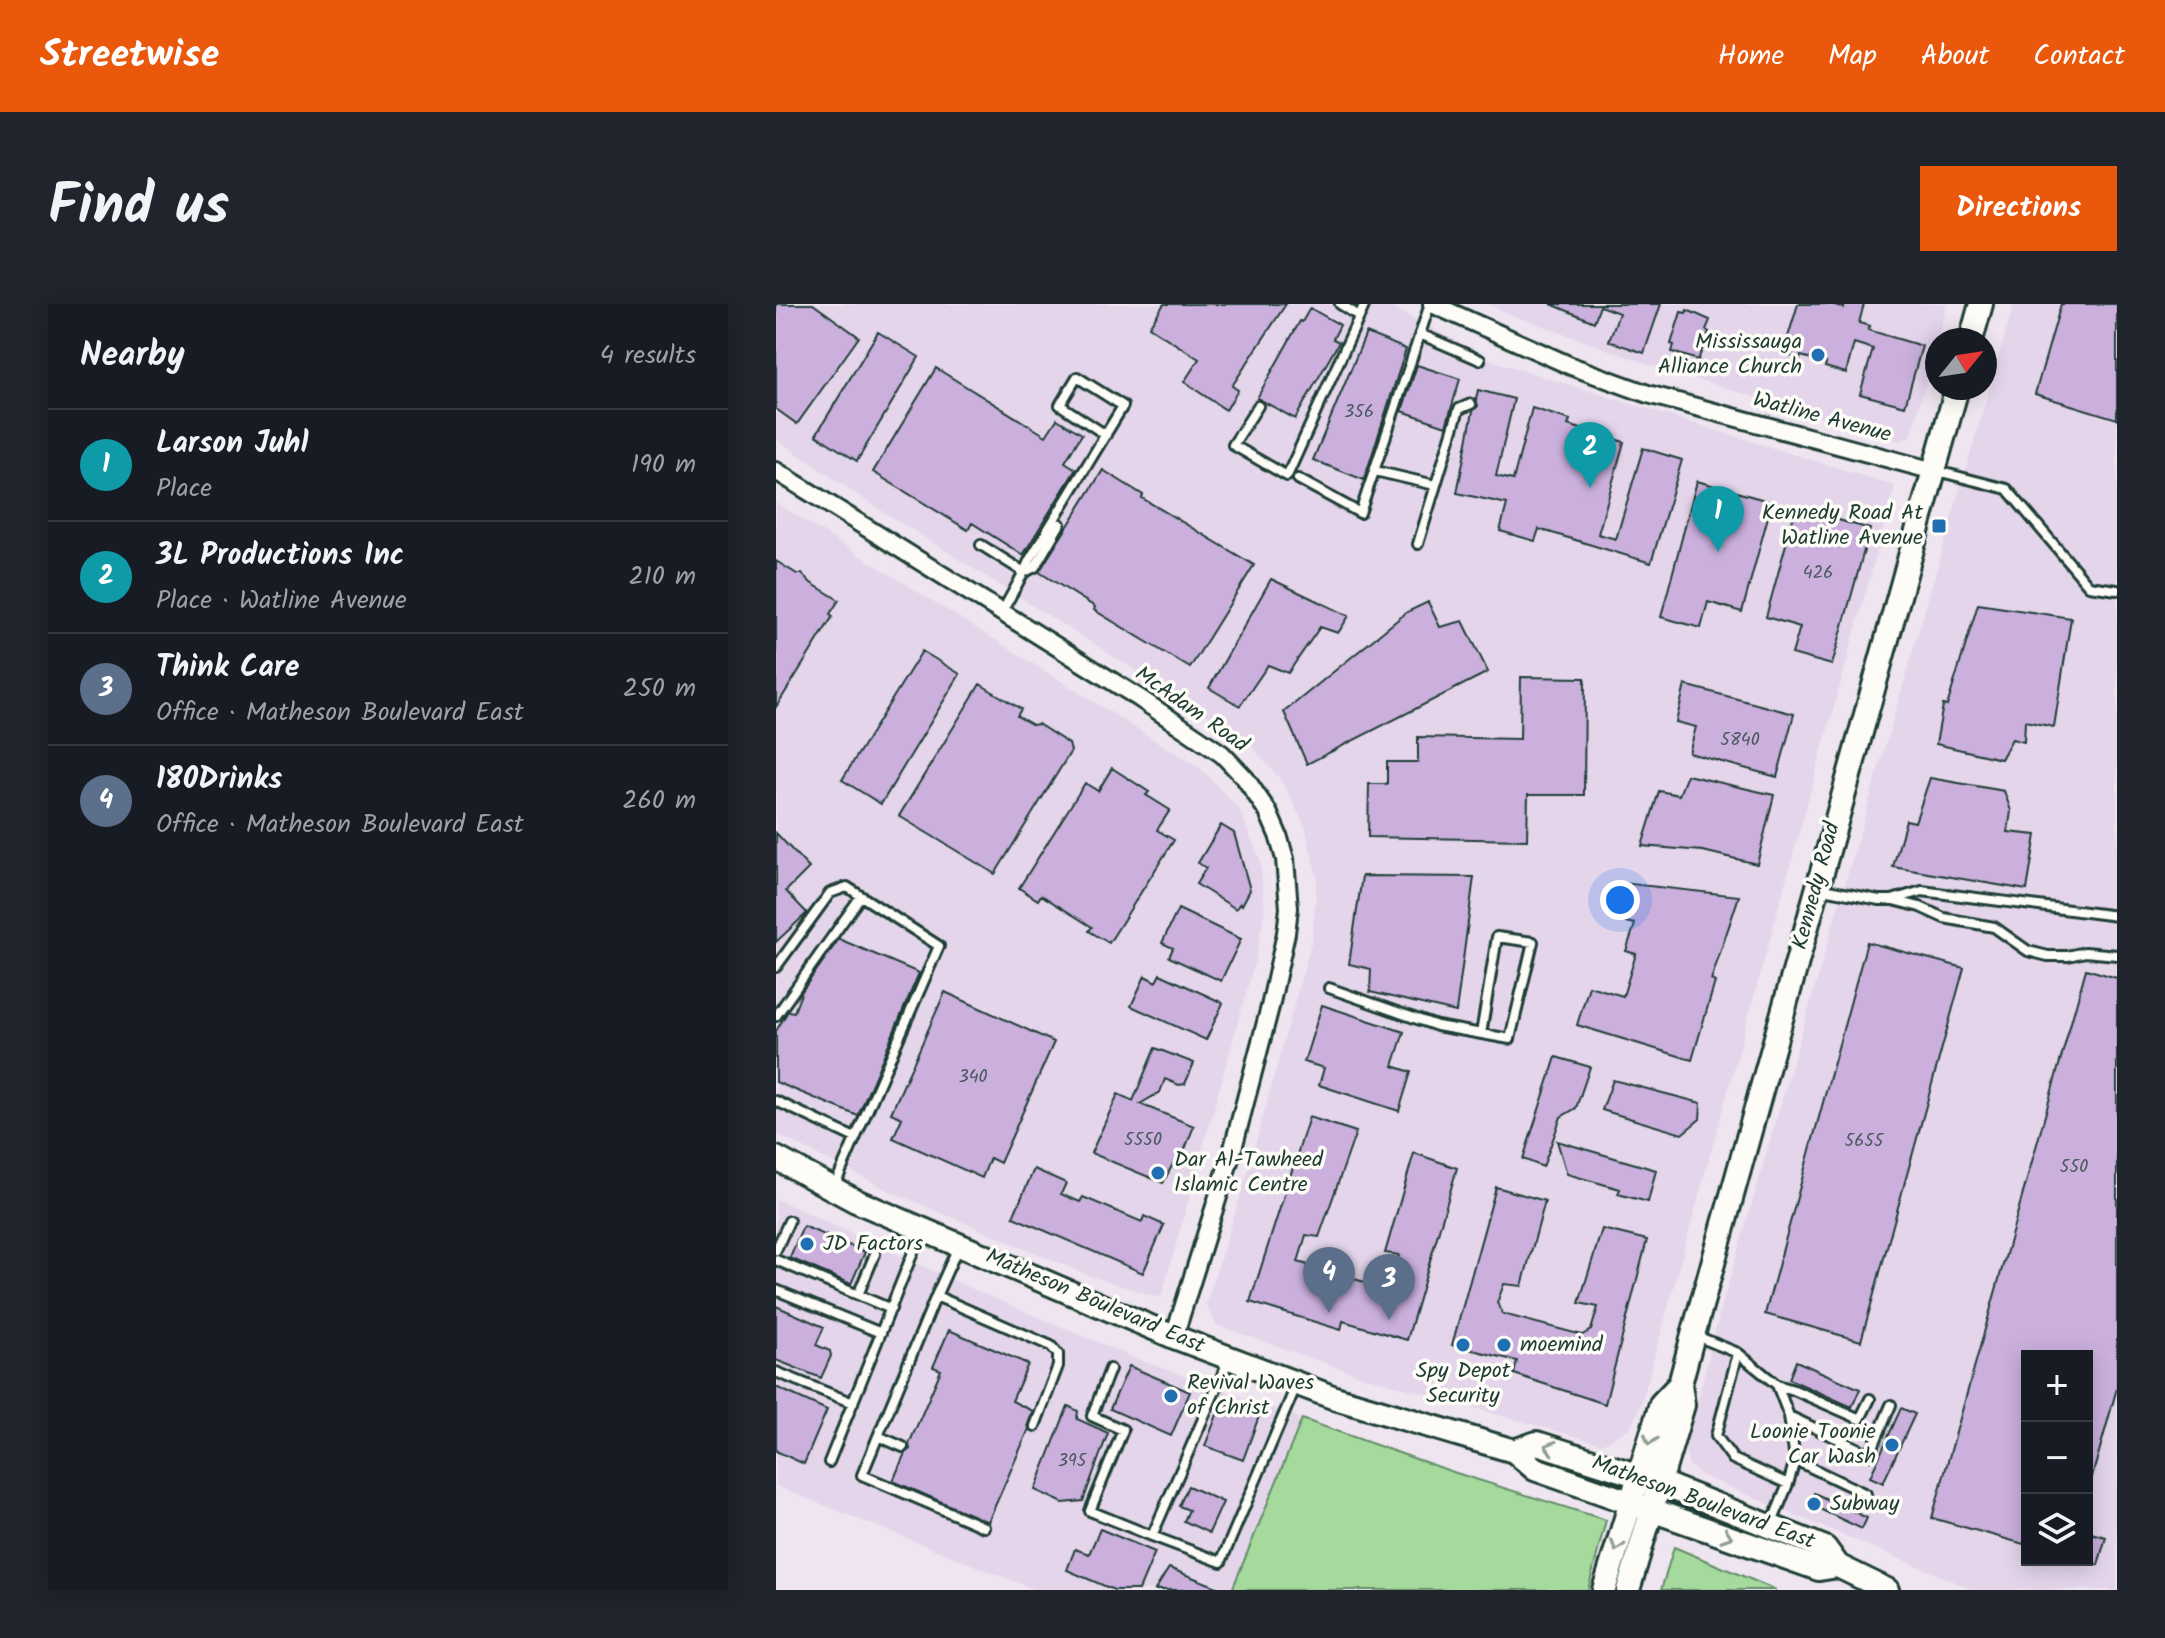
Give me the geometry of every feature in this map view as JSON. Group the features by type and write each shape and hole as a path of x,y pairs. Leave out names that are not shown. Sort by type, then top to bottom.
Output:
{"street":[{"name":"Watline Avenue","path":"1431,304 1571,366 1648,394 1934,471"},
{"path":"1974,328 1981,304"},
{"name":"Kennedy Road","path":"1628,1590 1683,1405 1680,1384 1693,1335 1954,400"},
{"name":"McAdam Road","path":"776,471 1139,698 1222,754 1240,771 1260,799 1278,835 1288,883 1288,921 1270,1007 1232,1152 1174,1337"},
{"name":"Matheson Boulevard East","path":"776,1158 856,1201 1174,1337 1335,1398 1514,1451 1535,1469 1819,1569 1838,1566"},
{"name":"Kennedy Road","path":"1604,1590 1661,1404 1680,1384"},
{"name":"Matheson Boulevard East","path":"1514,1451 1537,1443 1661,1483 1825,1548 1838,1566 1887,1590"}],"lane":[{"path":"1340,304 1359,316"},
{"path":"1258,406 1233,445 1287,476 1365,304"},
{"path":"1298,479 1360,513 1431,304"},
{"path":"1420,334 1480,360"},
{"path":"1002,612 1030,559 1106,435 1123,406 1077,377 1060,405 1106,435"},
{"path":"1418,544 1459,409 1471,404"},
{"path":"1375,471 1435,485"},
{"path":"1934,471 2007,489 2089,586 2117,590"},
{"path":"1024,572 1035,567 1060,524"},
{"path":"981,545 1024,572"},
{"path":"776,967 830,893 847,887 939,946 833,1189"},
{"path":"1816,888 1892,900 1920,907 1944,918 1994,927 2028,951 2048,956 2085,952 2117,955"},
{"path":"1892,900 1922,891 2117,916"},
{"path":"776,1016 861,896"},
{"path":"1329,988 1437,1026 1481,1034 1510,1039 1533,942 1497,937 1481,1034"},
{"path":"776,1101 855,1138"},
{"path":"776,1250 789,1221"},
{"path":"829,1462 923,1229"},
{"path":"959,1245 862,1475 984,1527"},
{"path":"858,1295 875,1254"},
{"path":"776,1260 891,1309"},
{"path":"776,1290 881,1333"},
{"path":"936,1296 1051,1346 1058,1354 1058,1366 1035,1426"},
{"path":"1693,1335 1738,1353 1777,1385 1860,1419 1870,1399"},
{"path":"1738,1353 1716,1436 1733,1459 1788,1484"},
{"path":"1152,1536 1230,1358"},
{"path":"1110,1369 1092,1416 1123,1430 1090,1511 1221,1562 1297,1384"},
{"path":"776,1372 853,1403"},
{"path":"1770,1527 1795,1460 1789,1416 1777,1385"},
{"path":"1789,1416 1870,1454 1891,1405"},
{"path":"878,1436 903,1447"},
{"path":"1795,1460 1866,1494"}],"shaded area":[{"path":"776,304 1385,304 1499,363 1895,486 1641,1405 1630,1428 1602,1444 1359,1375 1216,1325 1206,1304 1245,1181 1312,939 1317,878 1305,826 1281,780 1246,740 871,504 776,439"},
{"path":"1488,304 1947,304 1940,328 1925,328 1925,385 1911,436 1901,441 1656,367"},
{"path":"2014,304 2117,304 2117,1590 1974,1590 1700,1475 1689,1465 1685,1450 1719,1316 1986,400 1997,400 1997,362"},
{"path":"776,503 1201,769 1239,809 1260,860 1265,910 1255,961 1161,1298 1090,1276 892,1192 776,1134"},
{"path":"776,1199 984,1294 1137,1359 1302,1419 1232,1590 1036,1590 776,1486"}],"green space":[{"path":"1302,1419 1456,1473 1606,1520 1588,1590 1232,1590"},
{"path":"1674,1547 1776,1590 1661,1590"}],"building":[{"path":"776,304 813,304 859,337 797,424 776,409"},
{"path":"1164,304 1286,304 1232,386 1238,390 1226,410 1184,382 1199,359 1149,327"},
{"path":"1551,304 1661,304 1644,353 1609,341 1619,313 1600,306 1594,322"},
{"name":"Mississauga Alliance Church","path":"1798,304 1832,304 1844,308 1845,304 1864,304 1859,323 1870,326 1868,330 1922,346 1905,406 1860,394 1873,349 1854,343 1846,373 1825,367 1826,363 1781,353"},
{"path":"2061,304 2117,304 2117,419 2035,394"},
{"path":"1310,308 1340,325 1333,339 1339,342 1295,419 1257,398"},
{"path":"1687,310 1710,320 1706,330 1709,332 1698,360 1672,352 1674,345 1671,344 1681,312 1686,313"},
{"path":"878,332 919,357 857,461 816,435"},
{"path":"1366,333 1406,349 1364,480 1313,460"},
{"path":"1417,365 1460,379 1446,426 1402,411"},
{"path":"936,368 1046,436 1057,419 1082,434 1065,462 1076,469 1023,555 972,523 968,530 873,472"},
{"path":"1478,390 1514,399 1496,476 1513,480 1532,408 1570,420 1568,425 1624,442 1598,534 1616,539 1643,448 1682,460 1651,563 1539,529 1535,541 1500,531 1507,504 1457,493 1473,411 1478,406"},
{"path":"1103,470 1143,495 1142,498 1254,565 1190,668 1094,610 1095,607 1039,572"},
{"path":"1697,481 1772,502 1742,612 1708,602 1701,628 1661,617"},
{"path":"1796,508 1870,529 1832,665 1792,654 1800,627 1766,617"},
{"path":"776,561 802,574 839,600 830,614 833,616 776,707"},
{"path":"1271,579 1349,616 1338,633 1320,627 1288,673 1268,665 1240,706 1209,688"},
{"path":"1428,602 1440,627 1463,621 1488,672 1307,764 1284,712 1407,612"},
{"path":"1978,604 2071,618 2054,727 2025,721 2024,742 2012,739 2001,759 1936,744 1943,705 1947,706"},
{"path":"922,651 960,674 881,804 842,780"},
{"path":"1521,677 1585,678 1584,795 1528,795 1527,840 1368,837 1369,784 1387,784 1387,762 1418,762 1418,737 1520,739"},
{"path":"980,684 1021,709 1017,716 1033,725 1038,724 1069,744 1071,751 995,874 899,816"},
{"path":"1685,685 1794,714 1777,777 1689,753 1696,727 1676,722"},
{"path":"1112,768 1170,810 1157,830 1174,840 1109,943 1089,931 1092,927 1041,895 1038,900 1019,888 1085,783 1098,791"},
{"path":"1687,775 1774,795 1757,864 1703,851 1642,846 1659,791 1679,795"},
{"path":"1930,778 2004,791 2011,811 2008,832 2036,835 2027,890 1893,867 1906,820 1915,822"},
{"path":"1221,825 1234,833 1250,890 1242,905 1240,903 1236,909 1196,884 1206,868 1198,863"},
{"path":"776,833 809,868 786,891 807,913 776,942"},
{"path":"1362,876 1474,877 1456,1012 1370,992 1371,969 1349,964"},
{"path":"1622,883 1739,896 1711,980 1715,982 1692,1060 1577,1025 1589,986 1623,996 1636,954 1626,951 1635,924 1612,919"},
{"path":"1178,909 1241,939 1221,981 1169,957 1173,948 1162,943"},
{"path":"839,939 919,973 858,1116 776,1082 776,1031 788,1011 794,1012 802,991"},
{"path":"1867,942 1964,968 1861,1341 1765,1314"},
{"path":"2086,969 2117,978 2117,1388 2093,1473 2093,1350 2021,1350 2021,1543 1932,1518"},
{"path":"1160,974 1223,1003 1206,1040 1131,1006 1145,976 1156,982"},
{"path":"945,992 1054,1042 1000,1163 990,1158 982,1178 893,1138 902,1118 891,1113"},
{"path":"1322,1005 1404,1032 1393,1066 1411,1072 1399,1111 1319,1085 1324,1068 1304,1062"},
{"path":"1155,1048 1194,1063 1185,1084 1179,1085 1165,1079 1160,1092 1140,1104 1194,1126 1178,1167 1173,1164 1163,1183 1091,1153 1118,1094 1133,1101"},
{"path":"1556,1057 1590,1067 1576,1108 1561,1117 1543,1167 1523,1159"},
{"path":"1613,1080 1701,1103 1700,1119 1682,1134 1602,1110"},
{"path":"1309,1117 1356,1132 1319,1237 1306,1235 1298,1262 1381,1287 1391,1282 1399,1255 1385,1253 1414,1153 1457,1168 1407,1340 1343,1321 1341,1330 1250,1302"},
{"path":"1557,1141 1656,1170 1648,1202 1618,1194 1620,1189 1567,1174"},
{"path":"1034,1169 1066,1183 1061,1194 1080,1202 1083,1197 1142,1222 1144,1216 1164,1225 1143,1273 1013,1217"},
{"path":"1496,1187 1545,1201 1522,1286 1504,1284 1497,1303 1503,1314 1582,1335 1591,1330 1598,1307 1579,1303 1602,1229 1647,1240 1605,1404 1514,1374 1517,1361 1452,1345"},
{"path":"803,1226 865,1252 851,1284 790,1258"},
{"path":"776,1306 824,1327 816,1345 830,1351 831,1356 821,1378 776,1360"},
{"path":"949,1330 1028,1364 1012,1401 1033,1411 1029,1429 988,1522 893,1481 905,1453 910,1449 909,1444 941,1370 933,1367"},
{"path":"1796,1361 1860,1389 1852,1407 1789,1379"},
{"path":"1129,1366 1190,1392 1171,1436 1110,1409"},
{"path":"776,1387 827,1410 804,1464 776,1451"},
{"path":"1222,1402 1259,1416 1243,1460 1205,1446"},
{"path":"1068,1406 1078,1411 1077,1419 1108,1433 1083,1501 1063,1503 1035,1490"},
{"name":"Loonie Toonie Car Wash","path":"1901,1408 1915,1414 1883,1483 1870,1477"},
{"path":"1188,1486 1223,1502 1209,1533 1184,1521 1189,1510 1179,1506"},
{"path":"1814,1493 1867,1518 1862,1529 1809,1504"},
{"path":"1100,1529 1155,1552 1139,1590 1114,1590 1067,1570 1075,1549 1089,1554"},
{"path":"2093,1534 2106,1537 2098,1565 2093,1564"},
{"path":"1169,1568 1222,1589 1222,1590 1155,1590"}],"place":[{"name":"Mississauga Alliance Church","path":"1818,355"},
{"name":"3L Productions Inc","path":"1590,488"},
{"name":"Kennedy Road At Watline Avenue","path":"1939,526"},
{"name":"Larson Juhl","path":"1718,552"},
{"name":"Dar Al-Tawheed Islamic Centre","path":"1158,1173"},
{"name":"JD Factors","path":"807,1244"},
{"name":"180Drinks","path":"1329,1313"},
{"name":"Think Care","path":"1389,1320"},
{"name":"Spy Depot Security","path":"1463,1345"},
{"name":"moemind","path":"1504,1345"},
{"name":"Revival Waves of Christ","path":"1171,1396"},
{"name":"Loonie Toonie Car Wash","path":"1892,1445"},
{"name":"Subway","path":"1814,1504"}]}
